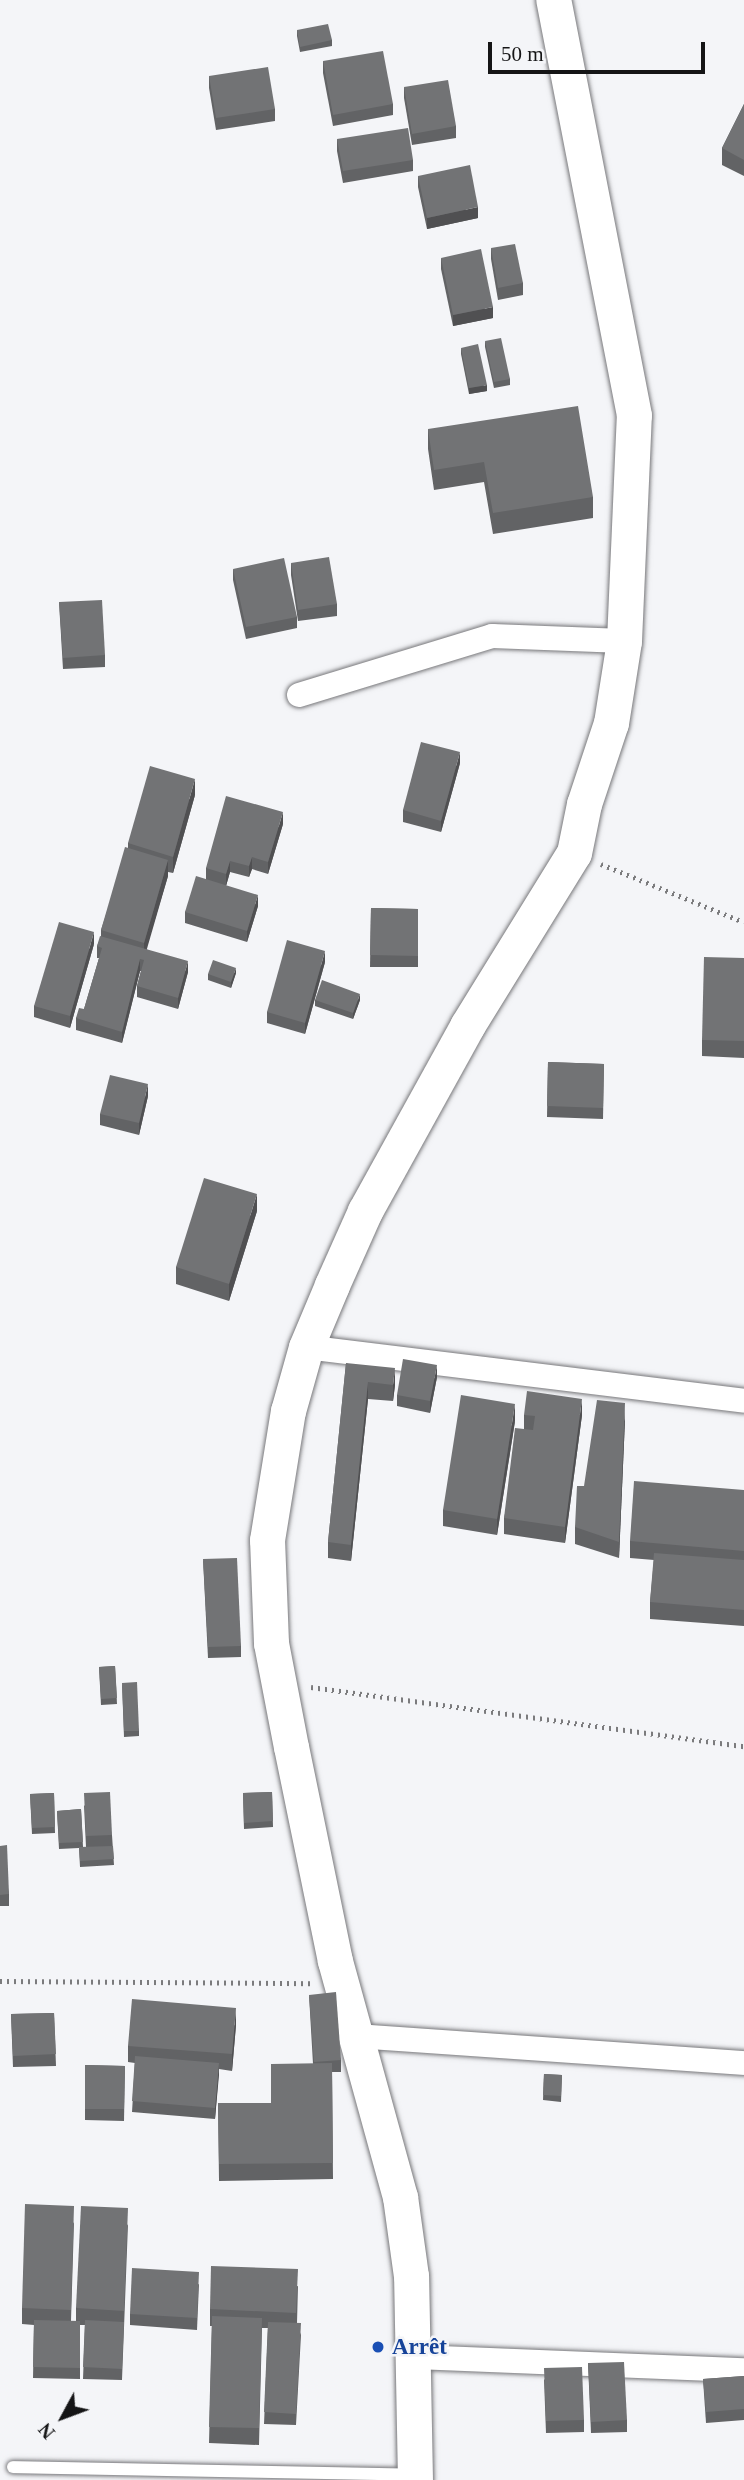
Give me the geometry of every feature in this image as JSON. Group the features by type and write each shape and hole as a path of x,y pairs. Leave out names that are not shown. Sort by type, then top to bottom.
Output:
{"street":[{"path":"415,2477 415,2357 411,2276 400,2197 342,1983 271,1643 267,1539 288,1411 306,1347 394,1157 467,1026 574,853 584,804 611,723 624,641 634,415 553,0"},
{"path":"299,695 492,636 624,641"},
{"path":"306,1347 744,1401"},
{"path":"356,2036 744,2063"},
{"path":"415,2357 744,2370"}],"lane":[{"path":"13,2467 171,2475 415,2477"}],"path":[{"path":"574,853 744,922"},
{"path":"279,1682 744,1746"},
{"path":"0,1981 342,1983"}],"building":[{"path":"328,24 332,40 300,47 297,30"},
{"path":"383,51 393,104 333,115 323,61"},
{"path":"268,67 275,109 216,118 209,76"},
{"path":"448,80 456,126 412,134 404,87"},
{"path":"744,104 744,160 722,148"},
{"path":"408,128 413,160 343,171 337,139"},
{"path":"470,165 478,207 427,218 418,176"},
{"path":"515,244 523,283 498,288 491,248"},
{"path":"481,249 493,307 453,315 441,258"},
{"path":"501,338 510,379 494,382 485,341"},
{"path":"478,344 487,385 469,388 461,348"},
{"path":"578,406 593,497 493,513 484,462 434,470 428,429"},
{"path":"329,557 337,604 298,610 291,563"},
{"path":"284,558 297,617 246,627 233,569"},
{"path":"102,600 105,655 63,658 59,602"},
{"path":"421,742 460,752 441,821 403,810"},
{"path":"150,766 195,779 173,857 128,843"},
{"path":"226,796 283,812 268,862 252,857 249,866 230,861 226,874 206,868"},
{"path":"125,847 168,860 144,943 101,930"},
{"path":"196,876 258,895 247,931 185,912"},
{"path":"371,908 418,909 418,956 370,955"},
{"path":"59,922 94,932 70,1016 34,1006"},
{"path":"100,936 188,961 178,998 137,986 144,960 140,959 122,1032 76,1018 79,1008 84,1009 102,948 97,946"},
{"path":"287,940 325,951 305,1023 267,1012"},
{"path":"704,957 744,958 744,1041 702,1040"},
{"path":"213,960 236,968 231,982 208,974"},
{"path":"322,980 360,994 353,1013 315,1000"},
{"path":"548,1062 604,1064 603,1108 547,1106"},
{"path":"110,1075 148,1084 139,1123 100,1114"},
{"path":"204,1178 257,1194 229,1284 176,1267"},
{"path":"403,1359 437,1365 430,1401 397,1395"},
{"path":"346,1363 395,1368 393,1385 368,1382 351,1545 328,1542"},
{"path":"527,1391 582,1399 565,1527 504,1518 515,1428 533,1430 535,1416 524,1415"},
{"path":"461,1395 515,1404 497,1519 443,1510"},
{"path":"597,1400 625,1403 619,1542 575,1527 577,1486 584,1486"},
{"path":"634,1481 744,1490 744,1551 630,1541"},
{"path":"654,1553 744,1560 744,1610 650,1602"},
{"path":"237,1558 241,1646 208,1647 203,1559"},
{"path":"115,1666 117,1698 101,1699 99,1667"},
{"path":"137,1682 139,1731 124,1731 122,1683"},
{"path":"110,1792 112,1835 86,1836 84,1793"},
{"path":"272,1792 273,1821 244,1823 243,1793"},
{"path":"54,1793 55,1827 32,1828 30,1794"},
{"path":"81,1809 83,1842 59,1843 57,1811"},
{"path":"7,1845 9,1894 0,1895 0,1846"},
{"path":"113,1846 114,1859 80,1861 79,1847"},
{"path":"336,1992 341,2060 314,2062 309,1995"},
{"path":"132,1999 236,2008 232,2054 128,2046"},
{"path":"54,2013 56,2054 13,2056 11,2014"},
{"path":"135,2056 219,2063 215,2108 132,2101"},
{"path":"332,2063 333,2163 219,2164 218,2103 271,2103 271,2064"},
{"path":"85,2065 125,2066 124,2109 85,2109"},
{"path":"544,2074 562,2075 561,2096 543,2095"},
{"path":"25,2204 74,2206 71,2310 22,2308"},
{"path":"81,2206 128,2208 124,2311 76,2308"},
{"path":"211,2266 298,2269 296,2313 210,2309"},
{"path":"132,2268 199,2272 197,2318 130,2314"},
{"path":"212,2316 262,2318 259,2428 209,2427"},
{"path":"34,2320 80,2321 80,2368 33,2367"},
{"path":"85,2320 124,2322 122,2369 83,2367"},
{"path":"268,2322 301,2323 296,2414 264,2412"},
{"path":"624,2362 627,2420 591,2422 588,2363"},
{"path":"582,2367 584,2420 546,2421 544,2368"},
{"path":"744,2376 744,2409 706,2412 703,2379"}],"place":[{"name":"Arrêt","path":"378,2347"}]}
